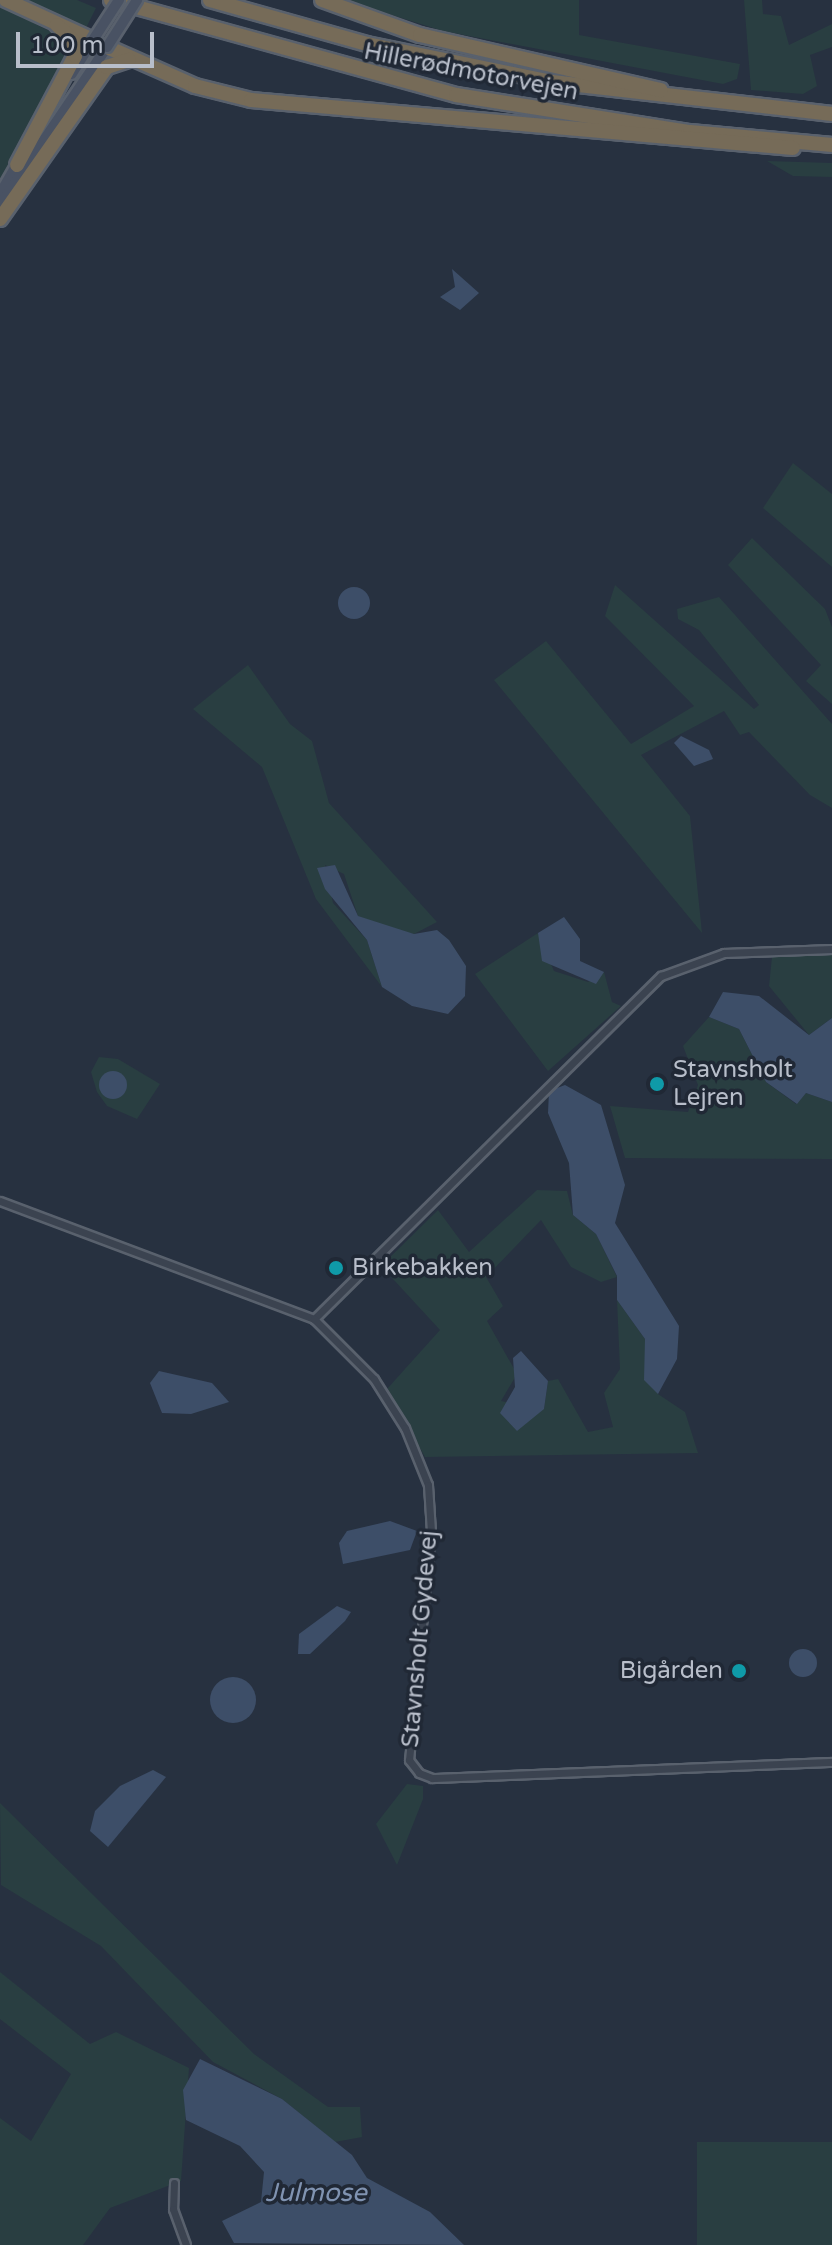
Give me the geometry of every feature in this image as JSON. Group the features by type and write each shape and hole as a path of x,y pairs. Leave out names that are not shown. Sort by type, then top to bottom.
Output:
{"highway":[{"path":"6,0 130,60 251,100 782,151 813,144"},
{"name":"Hillerødmotorvejen","path":"111,0 456,95 832,145"},
{"name":"Hillerødmotorvejen","path":"210,0 367,44 695,103 832,114"},
{"path":"322,0 420,35 695,103"},
{"path":"17,165 75,56 73,40 57,25"},
{"path":"0,219 107,67 130,60"}],"main road":[{"path":"0,205 100,44 119,0"},
{"path":"0,194 100,44 137,0"}],"street":[{"path":"314,1319 661,976 724,953 832,949"},
{"name":"Stavnsholt Gydevej","path":"0,1201 314,1319 374,1379 405,1428 428,1485 431,1532 409,1760 419,1773 432,1778 832,1762"},
{"path":"174,2183 173,2209 186,2245"}],"green space":[{"path":"21,0 77,0 96,8 84,32"},
{"path":"344,0 579,0 579,35 740,64 737,79 723,84 443,31"},
{"path":"744,0 762,0 763,14 781,16 789,45 832,24 832,47 810,55 817,86 803,94 751,90"},
{"path":"0,6 65,39 70,58 0,181"},
{"path":"767,161 832,163 832,177 793,176"},
{"path":"793,463 832,494 832,567 763,508"},
{"path":"752,538 825,609 832,627 832,704 806,681 821,665 728,565"},
{"path":"615,585 754,709 759,705 699,630 678,619 677,609 719,597 832,724 832,808 810,795 749,732 740,735 724,711 641,755 690,816 702,933 494,680 546,641 631,744 694,706 605,616"},
{"path":"248,665 290,724 312,741 329,803 437,922 414,934 375,926 358,916 344,874 325,865 333,903 367,940 382,987 316,899 262,767 193,709"},
{"path":"538,933 554,971 588,982 604,972 612,1002 621,1006 548,1071 475,974"},
{"path":"832,955 832,1018 809,1035 769,986 772,957"},
{"path":"709,1017 739,1029 766,1082 796,1104 806,1093 832,1102 832,1159 625,1158 610,1106 688,1112 698,1085 683,1046"},
{"path":"99,1057 118,1059 160,1084 137,1119 107,1106 97,1092 91,1072"},
{"path":"537,1190 567,1191 573,1215 596,1234 617,1277 601,1282 571,1267 541,1220 486,1277 503,1306 487,1321 517,1374 501,1401 544,1409 548,1381 558,1379 588,1432 613,1427 604,1393 620,1369 617,1300 645,1339 658,1394 685,1412 698,1453 425,1457 387,1389 440,1330 381,1266 438,1210 469,1252"},
{"path":"407,1784 423,1786 423,1799 397,1865 376,1824"},
{"path":"0,1803 254,2054 328,2107 360,2107 362,2137 335,2142 282,2099 213,2062 101,1946 1,1885"},
{"path":"0,1972 90,2044 116,2032 189,2068 181,2181 110,2208 83,2245 0,2245 0,2118 31,2141 71,2074 0,2019"},
{"path":"697,2142 832,2142 832,2245 697,2245"}],"water":[{"path":"452,269 479,293 460,310 440,297 455,287"},
{"path":"354,587 365,592 370,603 365,614 354,619 343,614 338,603 343,592"},
{"path":"681,736 709,750 713,759 694,766 674,743"},
{"path":"335,865 358,916 414,934 437,930 449,940 466,966 465,996 448,1014 412,1006 382,987 367,940 325,889 317,868"},
{"path":"564,917 580,939 580,961 604,972 596,984 542,961 538,933"},
{"path":"723,992 759,996 809,1035 832,1018 832,1102 806,1093 797,1104 766,1082 739,1029 709,1017"},
{"path":"113,1071 123,1075 127,1085 123,1095 113,1099 103,1095 99,1085 103,1075"},
{"path":"565,1085 601,1105 625,1185 615,1223 679,1326 677,1359 658,1394 644,1380 645,1339 617,1300 617,1276 596,1234 573,1215 569,1163 548,1113 549,1091"},
{"path":"521,1351 548,1381 544,1409 517,1431 500,1413 515,1387 513,1358"},
{"path":"159,1371 212,1383 229,1402 191,1414 162,1413 150,1383"},
{"path":"390,1521 417,1531 410,1550 343,1564 339,1543 347,1531"},
{"path":"337,1606 351,1612 345,1621 310,1654 298,1654 299,1634"},
{"path":"803,1649 813,1653 817,1663 813,1673 803,1677 793,1673 789,1663 793,1653"},
{"path":"233,1677 250,1683 256,1700 250,1717 233,1723 216,1717 210,1700 216,1683"},
{"path":"153,1770 166,1777 108,1847 90,1831 95,1811 120,1786"},
{"name":"Julmose","path":"200,2059 282,2099 352,2155 367,2178 430,2212 464,2245 234,2243 222,2221 261,2202 264,2172 240,2146 186,2120 183,2090"}],"place":[{"name":"Stavnsholt Lejren","path":"657,1084"},
{"name":"Birkebakken","path":"336,1268"},
{"name":"Bigården","path":"739,1671"}]}
